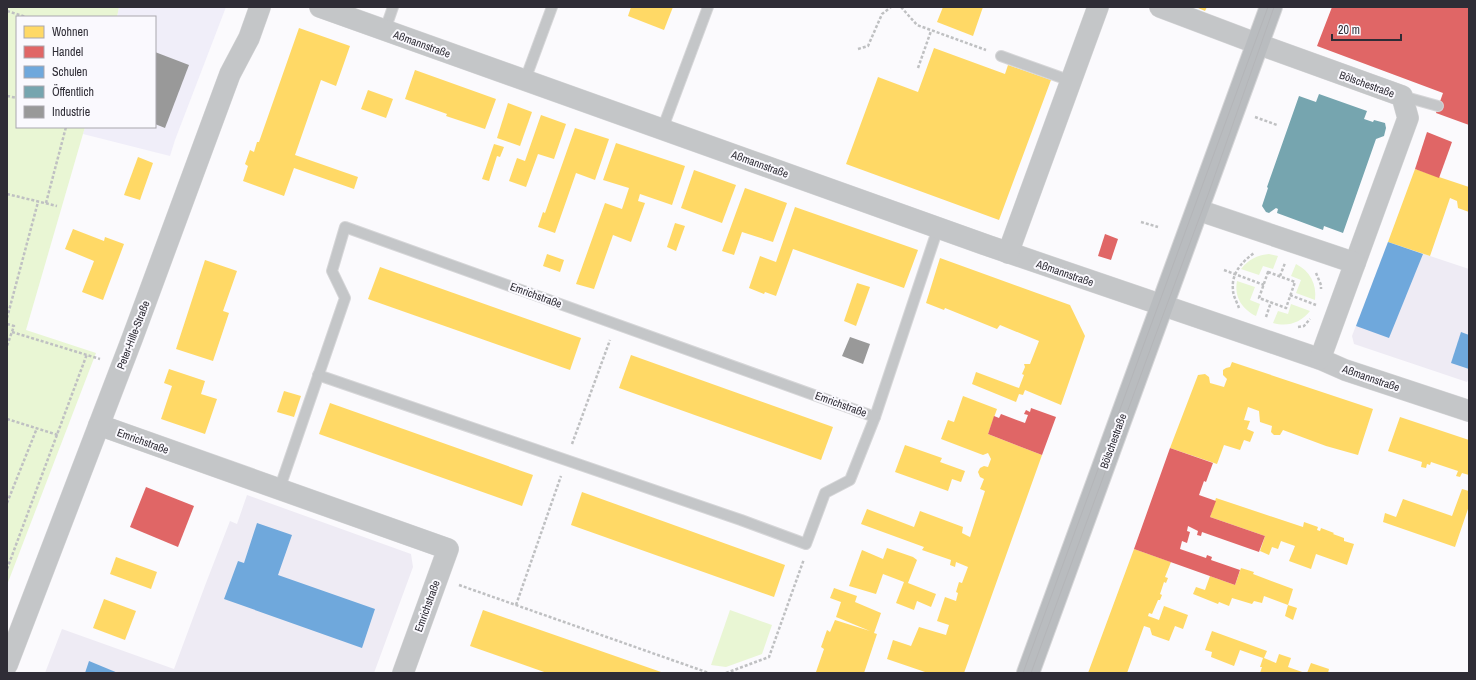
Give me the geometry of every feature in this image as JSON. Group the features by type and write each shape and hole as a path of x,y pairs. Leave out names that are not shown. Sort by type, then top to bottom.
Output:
{"street":[{"name":"Peter-Hille-Straße","path":"7,665 132,339 227,81 249,38 260,7"},
{"name":"Aßmannstraße","path":"320,7 1008,253 1320,359 1345,370 1469,411"},
{"path":"1008,253 1098,7"},
{"name":"Bölschestraße","path":"1160,7 1402,96 1408,118 1320,359"},
{"name":"Bölschestraße","path":"1028,673 1271,7"},
{"path":"1198,210 1355,263"},
{"name":"Emrichstraße","path":"99,425 448,549 403,673"}],"lane":[{"path":"385,30 394,7"},
{"path":"525,80 552,7"},
{"path":"662,130 708,7"},
{"path":"1001,56 1071,81"},
{"path":"1402,96 1438,106"},
{"name":"Emrichstraße","path":"279,490 345,298 332,271 345,227 875,416"},
{"name":"Emrichstraße","path":"806,544 825,493 850,480 875,416 938,228"},
{"path":"318,375 741,520 806,544"}],"path":[{"path":"858,49 868,46 882,14 891,7"},
{"path":"901,7 917,25 1001,56"},
{"path":"7,11 23,16"},
{"path":"918,68 931,31"},
{"path":"1255,117 1277,125"},
{"path":"46,204 66,128"},
{"path":"7,194 57,206"},
{"path":"7,318 38,202"},
{"path":"1141,222 1158,228"},
{"path":"1240,309 1233,290 1234,274 1242,263 1254,253 1259,251"},
{"path":"1224,270 1264,285"},
{"path":"1313,270 1316,273 1321,285 1322,294"},
{"path":"1268,272 1295,282 1290,295 1286,308 1259,298 1268,272"},
{"path":"1290,295 1318,306"},
{"path":"1317,310 1320,300"},
{"path":"1264,320 1271,302"},
{"path":"1297,328 1304,326 1311,318"},
{"path":"7,324 14,326 7,346"},
{"path":"12,332 100,359"},
{"path":"7,569 87,354"},
{"path":"7,419 58,435"},
{"path":"7,503 37,428"},
{"path":"726,673 769,657 804,560 806,544"},
{"path":"438,578 710,673"}],"shaded area":[{"path":"119,7 226,7 170,156 83,134 85,128 156,128 156,16 117,16"},
{"path":"1388,242 1469,269 1469,378 1467,382 1354,344 1352,336"},
{"path":"247,495 411,554 413,567 374,673 45,673 62,629 174,669 230,521 237,524"}],"green space":[{"path":"7,7 119,7 117,16 16,16 16,128 85,128 26,330 96,353 7,585"},
{"path":"1269,254 1278,256 1273,269 1263,266 1259,275 1241,269 1253,258"},
{"path":"1296,264 1305,270 1312,279 1315,289 1315,300 1296,293 1301,280 1291,276"},
{"path":"1237,281 1255,287 1250,300 1260,304 1256,316 1247,310 1240,302 1236,287"},
{"path":"1291,304 1310,311 1298,321 1293,323 1273,323 1278,311 1288,314"},
{"path":"730,610 772,625 762,654 726,667 711,665"}],"building: Wohnen":[{"path":"631,7 673,7 664,30 628,16"},
{"path":"943,7 983,7 973,36 937,22"},
{"path":"1196,7 1207,7 1205,11"},
{"path":"299,28 350,46 336,86 321,80 295,155 358,177 354,189 294,168 284,196 243,181 248,166 245,164 250,150 254,152 257,142 259,142"},
{"path":"934,48 1005,74 1008,65 1051,80 999,220 846,164 878,77 918,92"},
{"path":"415,70 496,99 485,129 446,116 447,114 405,99"},
{"path":"368,90 393,99 386,118 361,109"},
{"path":"508,103 532,112 520,146 497,138"},
{"path":"541,115 566,124 554,159 538,154 526,187 509,181 517,158 525,161"},
{"path":"575,128 609,139 595,180 576,173 555,233 538,227 543,212 545,213"},
{"path":"616,143 685,166 672,205 640,194 638,201 645,203 631,242 613,235 594,289 576,284 605,203 622,209 629,188 603,180"},
{"path":"494,144 504,147 500,157 497,156 489,181 482,179"},
{"path":"138,157 153,163 140,200 124,195"},
{"path":"1415,169 1469,187 1469,212 1458,208 1457,201 1450,198 1430,256 1388,242"},
{"path":"694,170 736,185 722,223 681,208"},
{"path":"745,188 787,203 773,242 742,232 734,255 722,251"},
{"path":"795,207 918,250 904,288 793,249 776,296 765,292 764,294 749,288 760,256 776,262"},
{"path":"675,223 685,226 676,251 667,247"},
{"path":"73,229 104,241 105,237 124,244 103,300 82,292 94,261 65,249"},
{"path":"547,254 564,260 560,272 543,266"},
{"path":"940,258 1070,305 1085,336 1061,405 1025,390 1023,395 1019,394 1016,402 972,384 976,372 1019,388 1024,375 1022,374 1025,367 1024,364 1030,364 1039,341 1000,325 997,329 945,308 944,310 926,303"},
{"path":"205,260 237,271 223,311 229,313 213,361 176,349"},
{"path":"380,267 581,338 570,370 368,299"},
{"path":"857,283 870,287 856,326 844,321"},
{"path":"631,355 833,427 821,460 619,388"},
{"path":"1232,362 1373,409 1358,455 1326,446 1283,430 1280,435 1274,435 1271,432 1272,426 1260,422 1259,411 1248,407 1244,420 1250,421 1247,429 1254,432 1250,442 1244,440 1240,450 1224,445 1217,464 1170,448 1198,375 1205,374 1209,377 1210,383 1224,387 1227,379 1223,375 1223,370 1230,367"},
{"path":"169,369 205,381 201,394 217,399 205,434 161,419 172,386 164,383"},
{"path":"284,391 301,396 294,417 277,412"},
{"path":"963,396 997,409 988,434 1042,455 964,673 928,673 887,659 893,640 911,646 919,627 946,635 949,625 937,621 945,597 956,601 958,593 956,592 959,582 962,583 968,567 956,562 955,567 950,565 951,560 922,550 924,547 861,524 867,509 914,527 920,511 963,527 962,533 970,537 985,491 980,489 984,479 980,477 978,472 980,468 984,466 988,467 991,459 988,453 983,455 941,439 948,420 954,422"},
{"path":"330,403 533,475 522,506 319,434"},
{"path":"1400,417 1469,440 1469,475 1462,473 1460,477 1456,476 1458,471 1431,462 1430,465 1427,464 1426,468 1421,467 1422,462 1388,451"},
{"path":"905,445 942,458 940,462 965,471 961,482 952,479 948,491 895,472"},
{"path":"1462,489 1469,491 1469,506 1455,547 1383,522 1385,513 1396,517 1403,499 1452,516"},
{"path":"582,492 785,565 774,597 571,525"},
{"path":"1216,498 1303,527 1304,522 1318,527 1317,530 1320,531 1321,528 1344,538 1344,541 1354,544 1347,565 1316,554 1311,569 1289,561 1295,546 1281,541 1278,549 1272,547 1269,555 1260,551 1265,536 1210,517"},
{"path":"887,548 913,557 917,560 908,583 936,594 931,607 917,601 914,610 896,603 904,582 883,574 876,594 849,586 862,550 883,559"},
{"path":"1134,549 1171,562 1165,577 1168,578 1166,583 1164,582 1160,594 1162,595 1160,600 1158,600 1152,614 1149,613 1148,616 1159,620 1164,606 1188,615 1183,629 1175,626 1169,641 1152,635 1150,628 1144,626 1127,673 1088,673"},
{"path":"116,557 157,572 151,589 110,574"},
{"path":"1241,568 1293,589 1288,605 1264,596 1262,603 1254,601 1252,604 1232,598 1229,606 1219,602 1218,604 1193,594 1196,587 1205,590 1210,576 1235,585"},
{"path":"834,588 857,596 855,602 881,613 874,633 877,634 864,673 816,672 824,649 821,647 827,630 830,632 835,620 870,631 836,617 841,602 830,598"},
{"path":"104,599 136,611 125,640 93,628"},
{"path":"1288,605 1297,608 1293,620 1285,616"},
{"path":"483,610 664,673 547,673 470,646"},
{"path":"1212,631 1267,651 1264,658 1276,663 1279,654 1291,658 1288,667 1305,673 1260,673 1263,658 1240,650 1234,666 1211,657 1212,652 1205,650"},
{"path":"1311,663 1329,669 1328,673 1307,673"}],"building: Handel":[{"path":"1332,7 1469,7 1469,125 1436,113 1443,93 1317,46"},
{"path":"1427,132 1452,142 1439,178 1415,169"},
{"path":"1105,234 1118,239 1111,260 1098,256"},
{"path":"1031,408 1056,417 1042,455 988,434 994,416 999,418 1001,414 1025,423 1028,415 1024,414 1026,410 1030,412"},
{"path":"1170,448 1213,463 1206,482 1204,481 1199,495 1216,501 1210,517 1265,536 1259,552 1202,532 1201,536 1197,535 1198,531 1188,526 1187,531 1190,532 1187,543 1182,541 1180,549 1206,558 1207,555 1212,557 1211,560 1240,570 1235,585 1134,549"},
{"path":"146,487 194,506 178,547 130,527"}],"building: Schulen":[{"path":"1388,242 1423,254 1389,338 1356,326"},
{"path":"1461,332 1469,335 1469,369 1451,363"},
{"path":"257,523 292,535 278,575 375,609 362,648 224,599 238,561 244,563"},
{"path":"89,661 118,673 85,673"}],"building: Öffentlich":[{"path":"1319,94 1367,111 1364,119 1373,122 1374,120 1385,123 1386,128 1384,136 1376,139 1343,233 1324,226 1323,230 1277,213 1278,209 1276,208 1269,213 1266,212 1262,206 1268,188 1267,187 1299,96 1316,102"}],"building: Industrie":[{"path":"156,52 189,65 165,128 156,124"},
{"path":"850,337 870,344 863,364 842,356"}],"tram line":[{"path":"1023,673 1268,7"},
{"path":"1031,673 1209,192 1274,7"}]}
